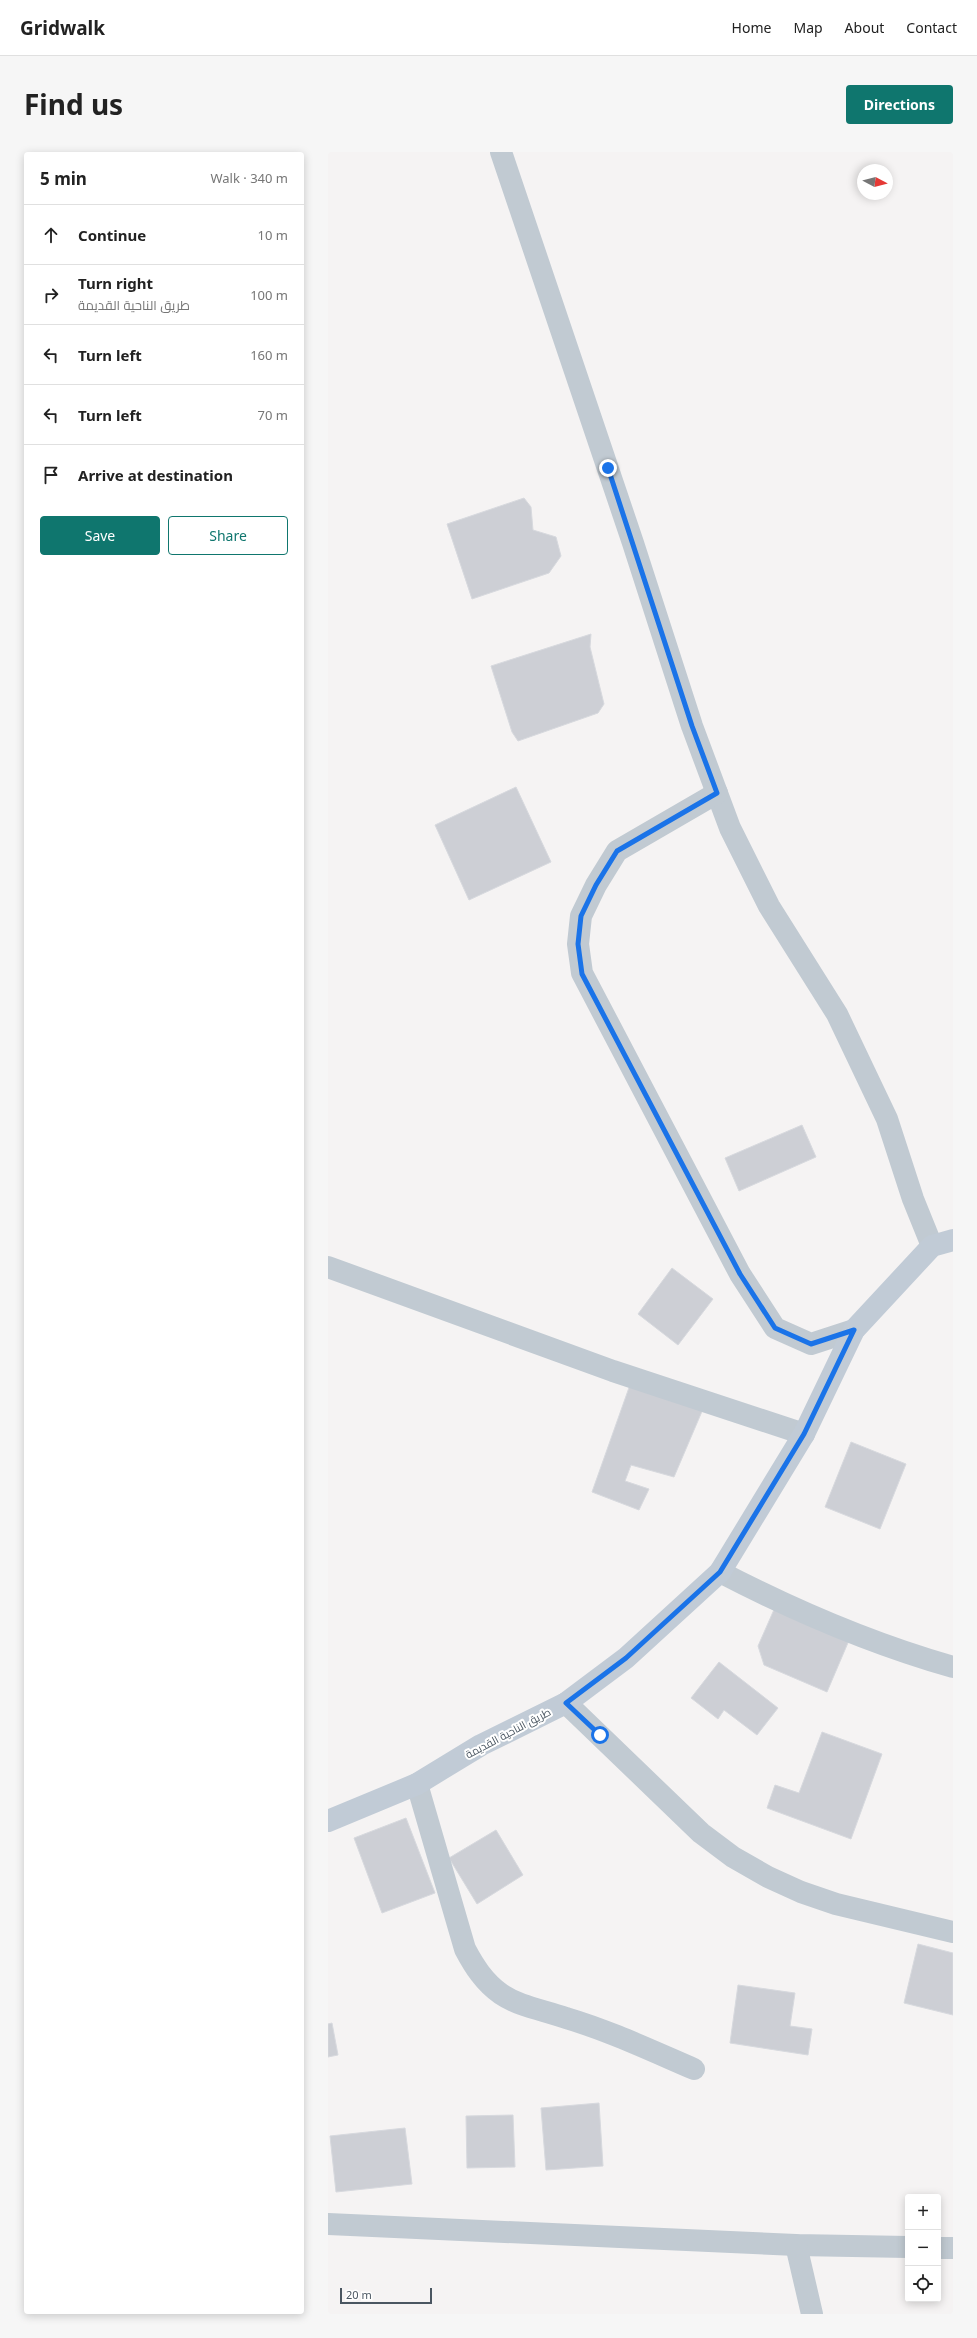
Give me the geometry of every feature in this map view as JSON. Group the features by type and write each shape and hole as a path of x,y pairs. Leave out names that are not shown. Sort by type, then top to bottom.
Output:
{"street":[{"path":"501,152 633,543 692,726 730,828 769,906 837,1014 887,1119 913,1199 932,1246 953,1240"},
{"path":"717,793 617,851 596,885 581,916 578,944 582,974 740,1274 775,1328 811,1344 854,1330"},
{"name":"طريق الناحية القديمة","path":"328,1822 417,1784 481,1745 566,1703 626,1658 720,1572 804,1434 854,1330 932,1246"},
{"path":"328,1267 613,1371 804,1434"},
{"path":"720,1572 801,1612 864,1638 953,1667"},
{"path":"566,1703 701,1833 733,1857 768,1877 815,1897 836,1904 953,1932"},
{"path":"417,1784 465,1949 474,1966 486,1981 501,1994 518,2003 622,2038 694,2069"},
{"path":"328,2224 796,2245 905,2247"},
{"path":"796,2245 812,2314"},
{"path":"941,2248 953,2248"}],"building":[{"path":"524,498 531,507 533,530 556,537 561,556 549,573 472,599 447,524"},
{"path":"591,634 590,647 604,704 598,713 518,741 512,732 491,666"},
{"path":"516,787 551,862 469,900 435,825"},
{"path":"802,1125 816,1157 739,1191 725,1158"},
{"path":"672,1268 713,1299 678,1345 638,1314"},
{"path":"631,1382 703,1409 674,1477 631,1465 625,1481 649,1489 639,1510 592,1492"},
{"path":"851,1442 906,1464 880,1529 825,1507"},
{"path":"776,1605 850,1638 827,1692 764,1665 758,1646"},
{"path":"719,1662 778,1708 757,1735 724,1710 718,1719 691,1698"},
{"path":"822,1732 882,1754 851,1839 767,1808 775,1785 799,1793"},
{"path":"406,1818 435,1893 382,1913 354,1838"},
{"path":"496,1830 523,1875 477,1904 449,1858"},
{"path":"918,1944 953,1953 953,2015 904,2003"},
{"path":"738,1985 795,1993 790,2026 812,2029 808,2055 730,2043"},
{"path":"332,2023 338,2055 328,2057 328,2024"},
{"path":"599,2103 603,2166 546,2170 541,2108"},
{"path":"513,2115 515,2167 467,2168 466,2116"},
{"path":"405,2128 412,2184 336,2192 330,2136"}],"route":[{"path":"600,1735 566,1703 626,1658 720,1572 804,1434 854,1330 811,1344 775,1328 740,1274 582,974 578,944 581,916 596,885 617,851 717,793 692,726 608,468"}]}
